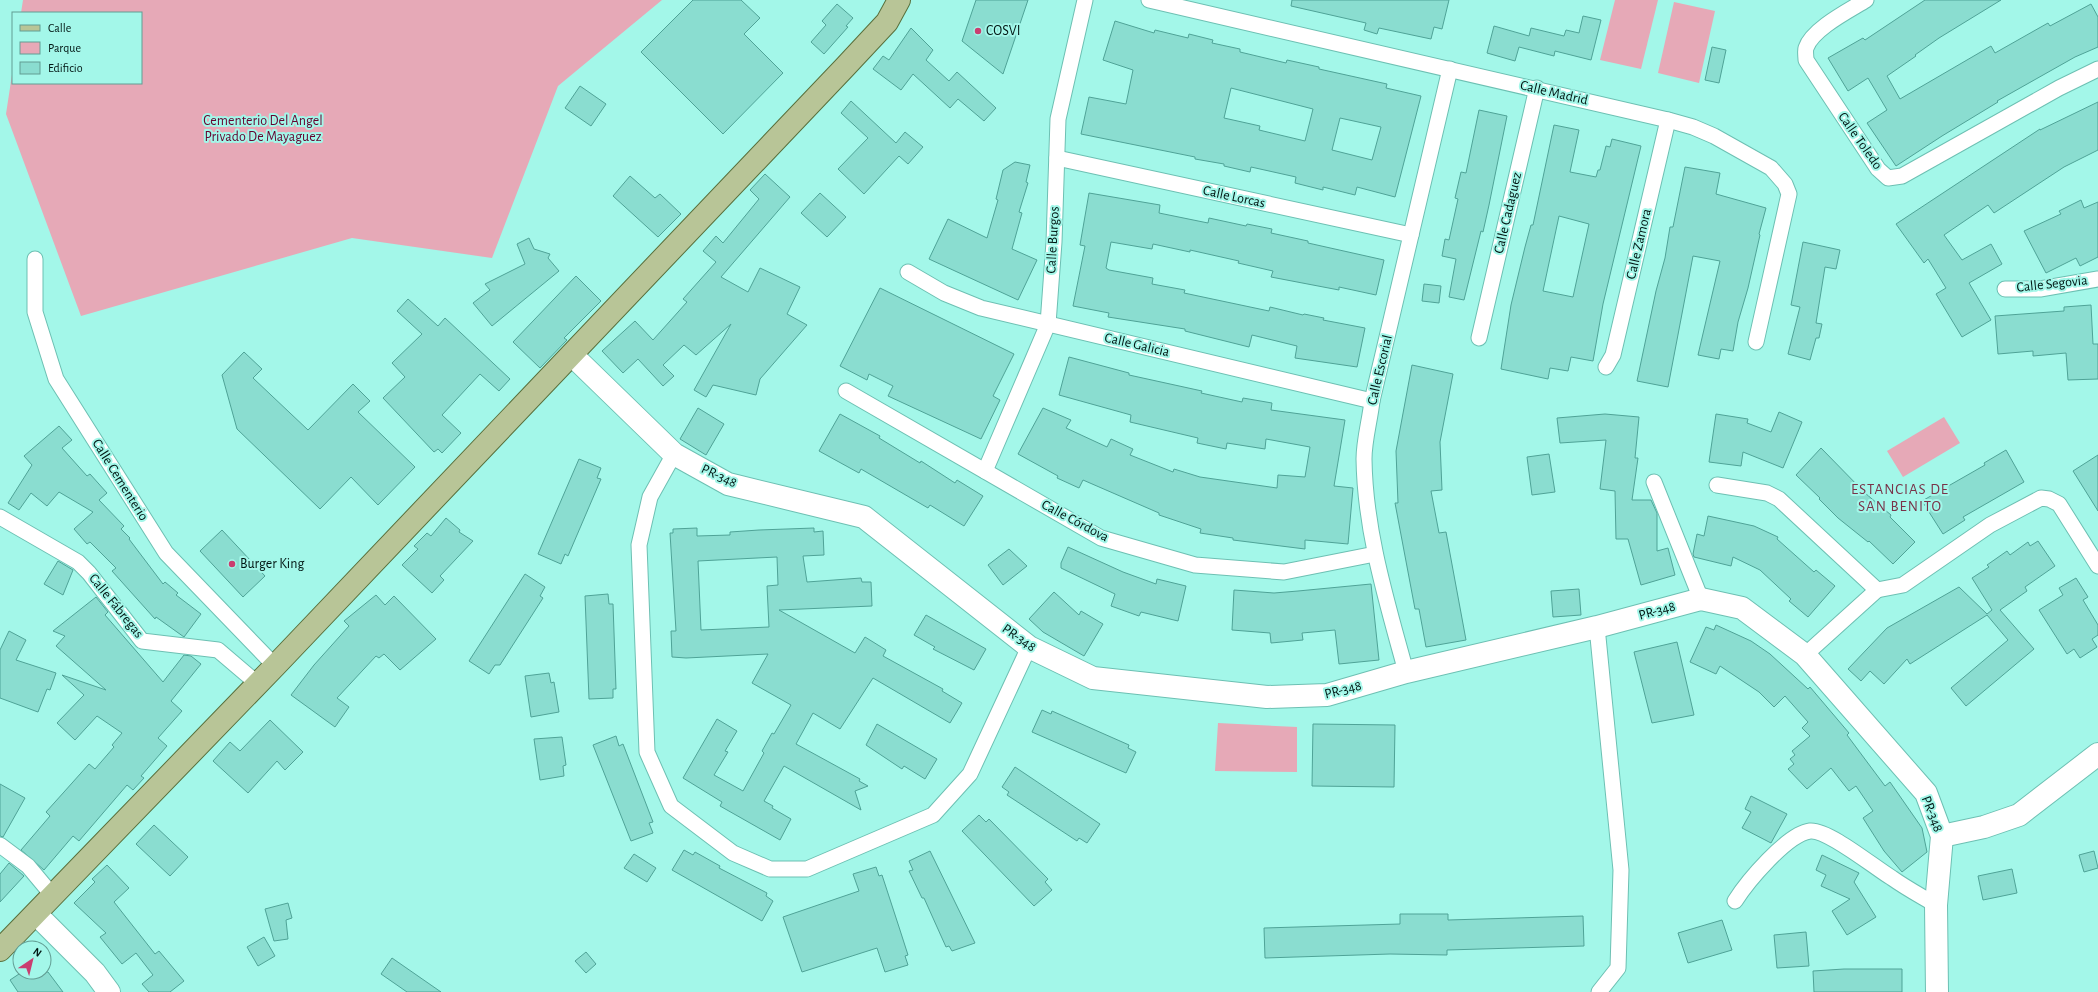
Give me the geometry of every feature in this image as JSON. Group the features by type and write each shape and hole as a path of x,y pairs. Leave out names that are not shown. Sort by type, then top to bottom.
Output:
{"main road":[{"path":"0,950 258,684 888,22 899,0"}],"street":[{"name":"Calle Burgos","path":"985,471 1048,324 1054,242 1058,119 1085,0"},
{"name":"Calle Madrid","path":"1149,0 1537,88 1668,120 1693,127 1721,140 1771,168 1785,184 1789,194 1756,342"},
{"name":"Calle Toledo","path":"1866,0 1826,25 1813,38 1805,49 1806,60 1878,169 1888,178 1902,176 2059,88 2098,69"},
{"name":"Calle Escorial","path":"1406,672 1375,554 1366,494 1364,457 1372,401 1450,69"},
{"name":"Calle Cadaguez","path":"1479,338 1537,88"},
{"name":"Calle Zamora","path":"1606,367 1613,354 1668,120"},
{"name":"Calle Lorcas","path":"1057,158 1411,235"},
{"name":"Calle Cementerio","path":"34,259 35,312 56,379 166,553 275,666"},
{"name":"Calle Galicia","path":"908,272 944,293 981,308 1372,401"},
{"name":"Calle Segovia","path":"2005,289 2040,288 2098,279"},
{"name":"PR-348","path":"572,355 674,454 728,484 864,517 1029,647 1093,678 1267,697 1327,696 1406,672 1597,627 1701,599 1742,608 1806,655 1926,793 1942,836 1936,905 1937,992"},
{"name":"Calle Córdova","path":"846,391 1101,538 1195,565 1284,572 1375,554"},
{"path":"674,454 650,497 638,545 646,752 671,806 733,853 770,869 807,869 933,815 970,774 1029,647"},
{"path":"1654,482 1701,599"},
{"path":"1717,485 1767,493 1779,499 1877,590"},
{"path":"1806,655 1877,590 1903,585 1990,525 2041,498 2049,499 2059,504 2098,566"},
{"name":"Calle Fábregas","path":"0,517 78,562 89,573 142,641 218,650 258,684"},
{"path":"1597,627 1621,870 1618,968 1600,992"},
{"path":"1942,836 1984,827 2019,816 2098,754"},
{"path":"1735,901 1744,887 1771,858 1800,834 1811,831 1825,835 1844,845 1873,866 1936,905"},
{"path":"0,845 28,866 53,896"},
{"path":"36,914 95,973 109,992"}],"green space":[{"name":"Cementerio Del Angel Privado De Mayaguez","path":"23,0 662,0 558,86 492,258 352,238 81,316 6,114 12,75 12,84 142,84 142,12 21,12"},
{"path":"1615,0 1658,0 1641,69 1600,60"},
{"path":"1674,2 1715,11 1699,83 1658,73"},
{"path":"1944,417 1960,443 1903,477 1887,451"},
{"path":"1218,723 1297,727 1297,772 1215,771"}],"building":[{"path":"693,0 741,0 760,18 744,34 783,73 723,134 641,52"},
{"path":"976,0 1028,0 1003,74 962,41"},
{"path":"1292,0 1449,0 1442,29 1434,27 1431,39 1379,28 1377,34 1364,30 1366,23 1291,6"},
{"path":"1925,0 2001,0 1939,38 1887,76 1900,99 1991,46 1995,53 2048,23 2050,26 2091,4 2098,17 2098,47 2075,57 1997,101 1998,102 1896,166 1867,123 1887,110 1868,78 1848,91 1828,58 1863,38 1865,40"},
{"path":"837,4 853,18 846,26 848,27 824,54 811,42 826,25 822,21"},
{"path":"1583,16 1601,20 1591,60 1555,51 1554,56 1519,47 1515,61 1487,53 1494,26 1529,36 1531,28 1564,36 1566,30 1579,33"},
{"path":"1115,21 1154,33 1155,30 1188,38 1189,34 1213,40 1212,43 1240,49 1240,52 1286,63 1287,60 1319,67 1319,69 1387,84 1386,88 1421,96 1395,197 1357,187 1355,195 1323,187 1323,190 1295,183 1296,177 1251,167 1250,172 1224,166 1224,164 1195,159 1195,157 1081,134 1089,97 1126,104 1133,70 1103,60","holes":["1231,88 1313,109 1305,141 1259,130 1260,126 1224,118","1340,118 1381,127 1372,160 1332,150"]},
{"path":"911,28 933,50 926,60 949,81 957,72 996,108 984,121 958,99 950,108 913,74 901,90 873,69 883,56 889,60"},
{"path":"1712,47 1726,50 1719,83 1705,80"},
{"path":"580,86 606,104 591,126 565,108"},
{"path":"851,101 896,143 905,132 923,147 908,164 899,156 864,194 838,169 868,138 841,113"},
{"path":"2098,102 2098,150 2064,167 1994,213 1988,205 1944,235 1962,260 1991,244 2002,264 1969,283 1991,320 1962,337 1936,294 1946,288 1928,259 1924,263 1896,224 2040,129"},
{"path":"1479,110 1507,116 1483,232 1481,231 1464,300 1449,297 1456,259 1442,256 1445,239 1449,240 1458,199 1455,198 1461,172 1466,173"},
{"path":"1554,125 1579,130 1570,172 1596,177 1598,170 1600,170 1606,146 1610,147 1612,139 1641,146 1603,304 1593,361 1571,357 1568,371 1550,368 1548,379 1501,369 1511,305 1531,225 1533,225","holes":["1559,216 1589,224 1573,297 1543,291"]},
{"path":"1015,162 1030,165 1026,182 1028,183 1019,212 1022,213 1012,249 1037,260 1018,300 929,259 948,219 987,238 998,200 996,199 1003,170"},
{"path":"1685,167 1720,173 1716,194 1766,208 1748,288 1738,322 1733,351 1721,349 1719,359 1698,355 1720,261 1693,256 1668,387 1637,381 1656,291 1665,258 1670,227 1673,227"},
{"path":"765,174 790,197 721,277 748,292 760,268 800,287 787,314 807,325 760,379 756,395 713,385 706,397 694,390 731,324 696,355 684,345 663,365 674,376 663,386 638,359 623,373 602,351 635,321 653,340 687,302 683,299 716,262 703,251 716,236 723,243 759,199 750,190"},
{"path":"630,176 655,198 660,194 681,214 658,237 613,196"},
{"path":"820,193 846,217 827,237 801,213"},
{"path":"1089,193 1160,205 1159,213 1208,223 1209,218 1246,226 1247,224 1272,229 1271,233 1384,260 1376,295 1339,287 1339,290 1271,277 1273,271 1238,263 1239,261 1190,250 1190,252 1153,244 1152,249 1111,242 1106,268 1109,270 1153,278 1152,284 1185,290 1184,293 1269,311 1270,307 1303,315 1324,318 1323,320 1365,328 1357,367 1295,358 1297,346 1252,335 1249,347 1185,331 1185,329 1108,317 1109,313 1073,306 1085,246 1080,245"},
{"path":"2081,200 2084,208 2098,202 2098,257 2080,266 2076,258 2046,273 2024,231 2061,214 2059,211"},
{"path":"529,238 534,249 550,254 548,258 559,271 492,326 473,303 490,290 485,284 525,264 517,244"},
{"path":"1803,242 1840,250 1836,269 1825,267 1816,323 1822,324 1819,338 1816,338 1810,360 1788,354 1800,307 1791,305"},
{"path":"576,276 601,301 564,338 567,340 540,368 513,342"},
{"path":"1424,284 1441,286 1439,303 1422,301"},
{"path":"880,288 1014,354 993,396 1000,400 981,439 888,396 893,386 869,374 867,380 840,366"},
{"path":"408,299 438,326 445,318 510,379 499,391 480,374 442,415 461,433 442,453 438,449 434,452 383,398 405,377 392,363 422,334 397,311"},
{"path":"2091,305 2093,344 2098,344 2098,379 2068,380 2066,353 2033,356 2033,351 1998,354 1995,316 2064,311 2064,307"},
{"path":"244,352 262,369 253,378 308,430 353,384 370,401 358,412 415,467 378,505 351,477 320,509 237,429 222,375"},
{"path":"1069,357 1129,373 1129,375 1202,391 1201,393 1242,402 1243,398 1272,403 1271,410 1345,420 1334,486 1353,488 1348,544 1305,540 1305,549 1233,540 1233,538 1200,533 1201,529 1159,515 1159,513 1083,480 1079,488 1057,478 1058,476 1018,454 1043,408 1071,420 1066,428 1107,447 1111,439 1133,449 1130,455 1173,472 1174,469 1200,477 1277,488 1278,475 1305,477 1310,447 1266,439 1265,449 1227,443 1226,449 1197,443 1198,438 1130,422 1131,415 1059,395"},
{"path":"1412,365 1453,374 1440,442 1442,490 1431,491 1439,533 1446,532 1466,640 1426,647 1419,609 1415,609 1395,503 1398,503 1396,451"},
{"path":"698,408 724,424 706,455 680,439"},
{"path":"1779,412 1802,422 1783,468 1743,452 1741,466 1709,462 1716,414 1748,419 1747,423 1771,432"},
{"path":"840,414 880,436 879,438 920,463 921,461 955,483 957,480 983,496 964,526 930,505 928,508 861,469 859,473 819,451"},
{"path":"1605,414 1639,417 1635,458 1638,458 1632,500 1651,500 1657,513 1657,551 1668,548 1675,575 1641,585 1628,539 1616,539 1615,491 1600,489 1606,440 1560,443 1557,418"},
{"path":"59,426 72,440 62,448 87,476 90,474 107,493 99,500 124,526 121,529 130,538 129,539 163,584 165,582 178,593 176,595 201,614 184,637 156,617 155,619 112,571 116,568 90,542 87,544 74,529 93,512 59,492 47,506 31,493 19,510 8,503 32,465 24,456"},
{"path":"1821,448 1865,493 1891,515 1890,517 1915,542 1893,564 1869,541 1868,542 1838,518 1796,475"},
{"path":"2006,450 2024,482 1963,517 1965,520 1943,534 1922,501 1985,465 1984,463"},
{"path":"1549,454 1555,492 1532,495 1527,457"},
{"path":"2098,455 2098,511 2073,471"},
{"path":"579,459 601,468 597,478 601,479 568,556 565,554 561,564 538,554"},
{"path":"1708,516 1754,526 1778,537 1777,539 1814,572 1816,570 1835,586 1808,617 1789,601 1791,599 1760,570 1733,557 1731,566 1694,557 1693,554 1697,534 1704,536"},
{"path":"446,518 460,530 459,532 473,541 440,576 444,580 432,593 402,565 418,549 414,546 427,533 431,536"},
{"path":"697,528 697,536 730,535 730,532 759,530 814,528 814,532 823,531 824,555 803,556 807,582 861,578 862,582 871,582 872,606 779,610 855,653 865,637 886,650 883,656 943,689 942,691 962,703 950,723 873,678 840,729 813,713 796,744 860,779 859,781 868,786 855,791 861,810 784,766 764,801 773,806 772,808 791,819 780,840 720,806 722,802 683,778 717,719 737,731 725,751 728,752 714,775 743,791 764,753 762,751 772,733 774,734 791,705 752,683 768,654 686,658 672,657 671,631 676,631 670,533 673,533 673,529","holes":["777,557 778,585 767,586 769,627 701,630 698,561"]},
{"name":"Burger King","path":"222,530 265,576 243,597 200,551"},
{"path":"2038,541 2055,566 2025,587 2027,591 2000,610 2034,649 1966,706 1951,688 2008,640 1987,615 1910,664 1907,659 1884,684 1870,671 1861,681 1848,669 1887,628 1959,587 1987,614 1992,610 1972,578 1989,567 1987,565 2007,551 2010,555 2028,542 2030,546"},
{"path":"1068,547 1123,572 1156,584 1157,579 1186,586 1178,621 1141,612 1139,616 1111,606 1115,594 1061,568 1061,563"},
{"path":"1009,549 1027,566 1003,585 988,565"},
{"path":"58,561 73,570 63,595 44,584"},
{"path":"525,574 545,587 540,596 543,598 500,665 495,665 489,674 469,661"},
{"path":"2076,578 2088,597 2083,600 2098,625 2098,635 2092,639 2097,647 2080,658 2074,649 2067,654 2039,610 2063,595 2059,588"},
{"path":"1371,584 1379,660 1339,664 1335,630 1302,633 1303,640 1271,643 1270,633 1232,630 1234,590 1274,593"},
{"path":"1579,589 1581,615 1553,617 1551,591"},
{"path":"1054,592 1079,615 1081,611 1103,624 1084,656 1043,632 1029,619"},
{"path":"608,594 609,604 613,604 616,689 613,689 613,698 589,699 585,596"},
{"path":"376,595 385,605 394,596 436,639 400,670 384,654 379,658 376,656 337,698 349,707 335,727 291,695 314,665 349,626 344,621"},
{"path":"96,597 108,612 105,615 163,682 184,655 191,656 201,664 171,701 182,711 158,738 167,746 141,776 144,778 133,790 127,785 79,841 73,836 44,870 21,850 50,816 46,812 89,764 95,769 114,747 112,745 122,733 97,716 75,740 57,723 84,695 62,675 106,690 56,646 65,636 53,631"},
{"path":"926,615 986,649 974,670 933,649 935,647 914,635"},
{"path":"1716,625 1751,641 1770,654 1808,689 1810,687 1849,733 1847,735 1885,786 1890,782 1922,828 1927,852 1902,872 1884,851 1863,818 1873,811 1856,786 1849,791 1831,768 1807,789 1788,769 1794,764 1790,759 1795,755 1792,751 1810,736 1802,728 1808,722 1785,696 1774,707 1759,692 1720,666 1716,674 1690,662 1706,627 1714,630"},
{"path":"9,631 26,640 16,660 56,673 50,690 47,689 38,712 0,698 0,650"},
{"path":"1677,642 1694,715 1652,723 1634,652"},
{"path":"549,673 551,683 554,682 559,712 531,717 525,676"},
{"path":"1042,710 1051,714 1052,711 1129,745 1128,748 1136,752 1126,773 1032,732"},
{"path":"270,720 303,752 285,770 277,761 248,793 213,761 230,742 240,751"},
{"path":"877,724 937,759 925,779 904,766 902,769 866,745"},
{"path":"1313,724 1395,725 1394,787 1312,786"},
{"path":"616,736 619,746 623,744 653,822 649,823 653,833 631,841 593,745"},
{"path":"562,737 566,765 563,766 564,776 540,780 534,739"},
{"path":"1015,767 1100,824 1087,843 1079,838 1077,841 1007,795 1009,792 1002,787"},
{"path":"0,784 25,798 3,837 0,836"},
{"path":"1751,796 1787,814 1771,843 1742,828 1751,812 1745,809"},
{"path":"979,815 986,822 989,819 1048,879 1045,882 1052,890 1034,906 962,831"},
{"path":"154,825 188,857 170,876 136,844"},
{"path":"684,850 693,855 695,852 720,866 719,868 767,893 766,896 773,901 762,921 672,870"},
{"path":"930,851 975,943 952,951 949,946 946,947 924,898 922,898 909,871 913,870 909,861"},
{"path":"2094,851 2098,868 2084,872 2079,855"},
{"path":"634,854 656,868 647,882 624,868"},
{"path":"1822,855 1859,873 1854,882 1876,917 1847,935 1832,911 1850,899 1821,886 1826,875 1816,870"},
{"path":"9,863 24,876 0,902 0,874"},
{"path":"107,865 129,888 114,902 155,954 159,951 184,981 170,992 149,992 142,984 153,975 136,953 122,964 100,937 106,933 74,903 95,882 92,879"},
{"path":"876,867 879,876 882,875 899,927 908,955 905,956 908,965 885,972 877,948 802,972 783,917 859,891 853,874"},
{"path":"2012,869 2017,893 1983,900 1978,876"},
{"path":"288,903 292,918 286,920 288,939 274,941 265,909"},
{"path":"1400,914 1448,914 1448,920 1583,916 1584,946 1447,950 1447,955 1390,954 1265,958 1264,928 1400,924"},
{"path":"1722,920 1732,950 1688,963 1678,933"},
{"path":"1806,932 1809,966 1777,968 1774,935"},
{"path":"264,937 275,956 258,966 247,947"},
{"path":"586,952 596,964 586,973 575,961"},
{"path":"392,958 441,992 407,992 381,974"},
{"path":"1844,969 1902,969 1902,992 1814,992 1813,971"},
{"path":"52,977 63,992 18,992 10,980 12,979 12,980 52,980"}],"place":[{"name":"COSVI","path":"978,31"},
{"name":"Burger King","path":"232,564"}],"district":[{"name":"ESTANCIAS DE SAN BENITO","path":"1900,498"}]}
